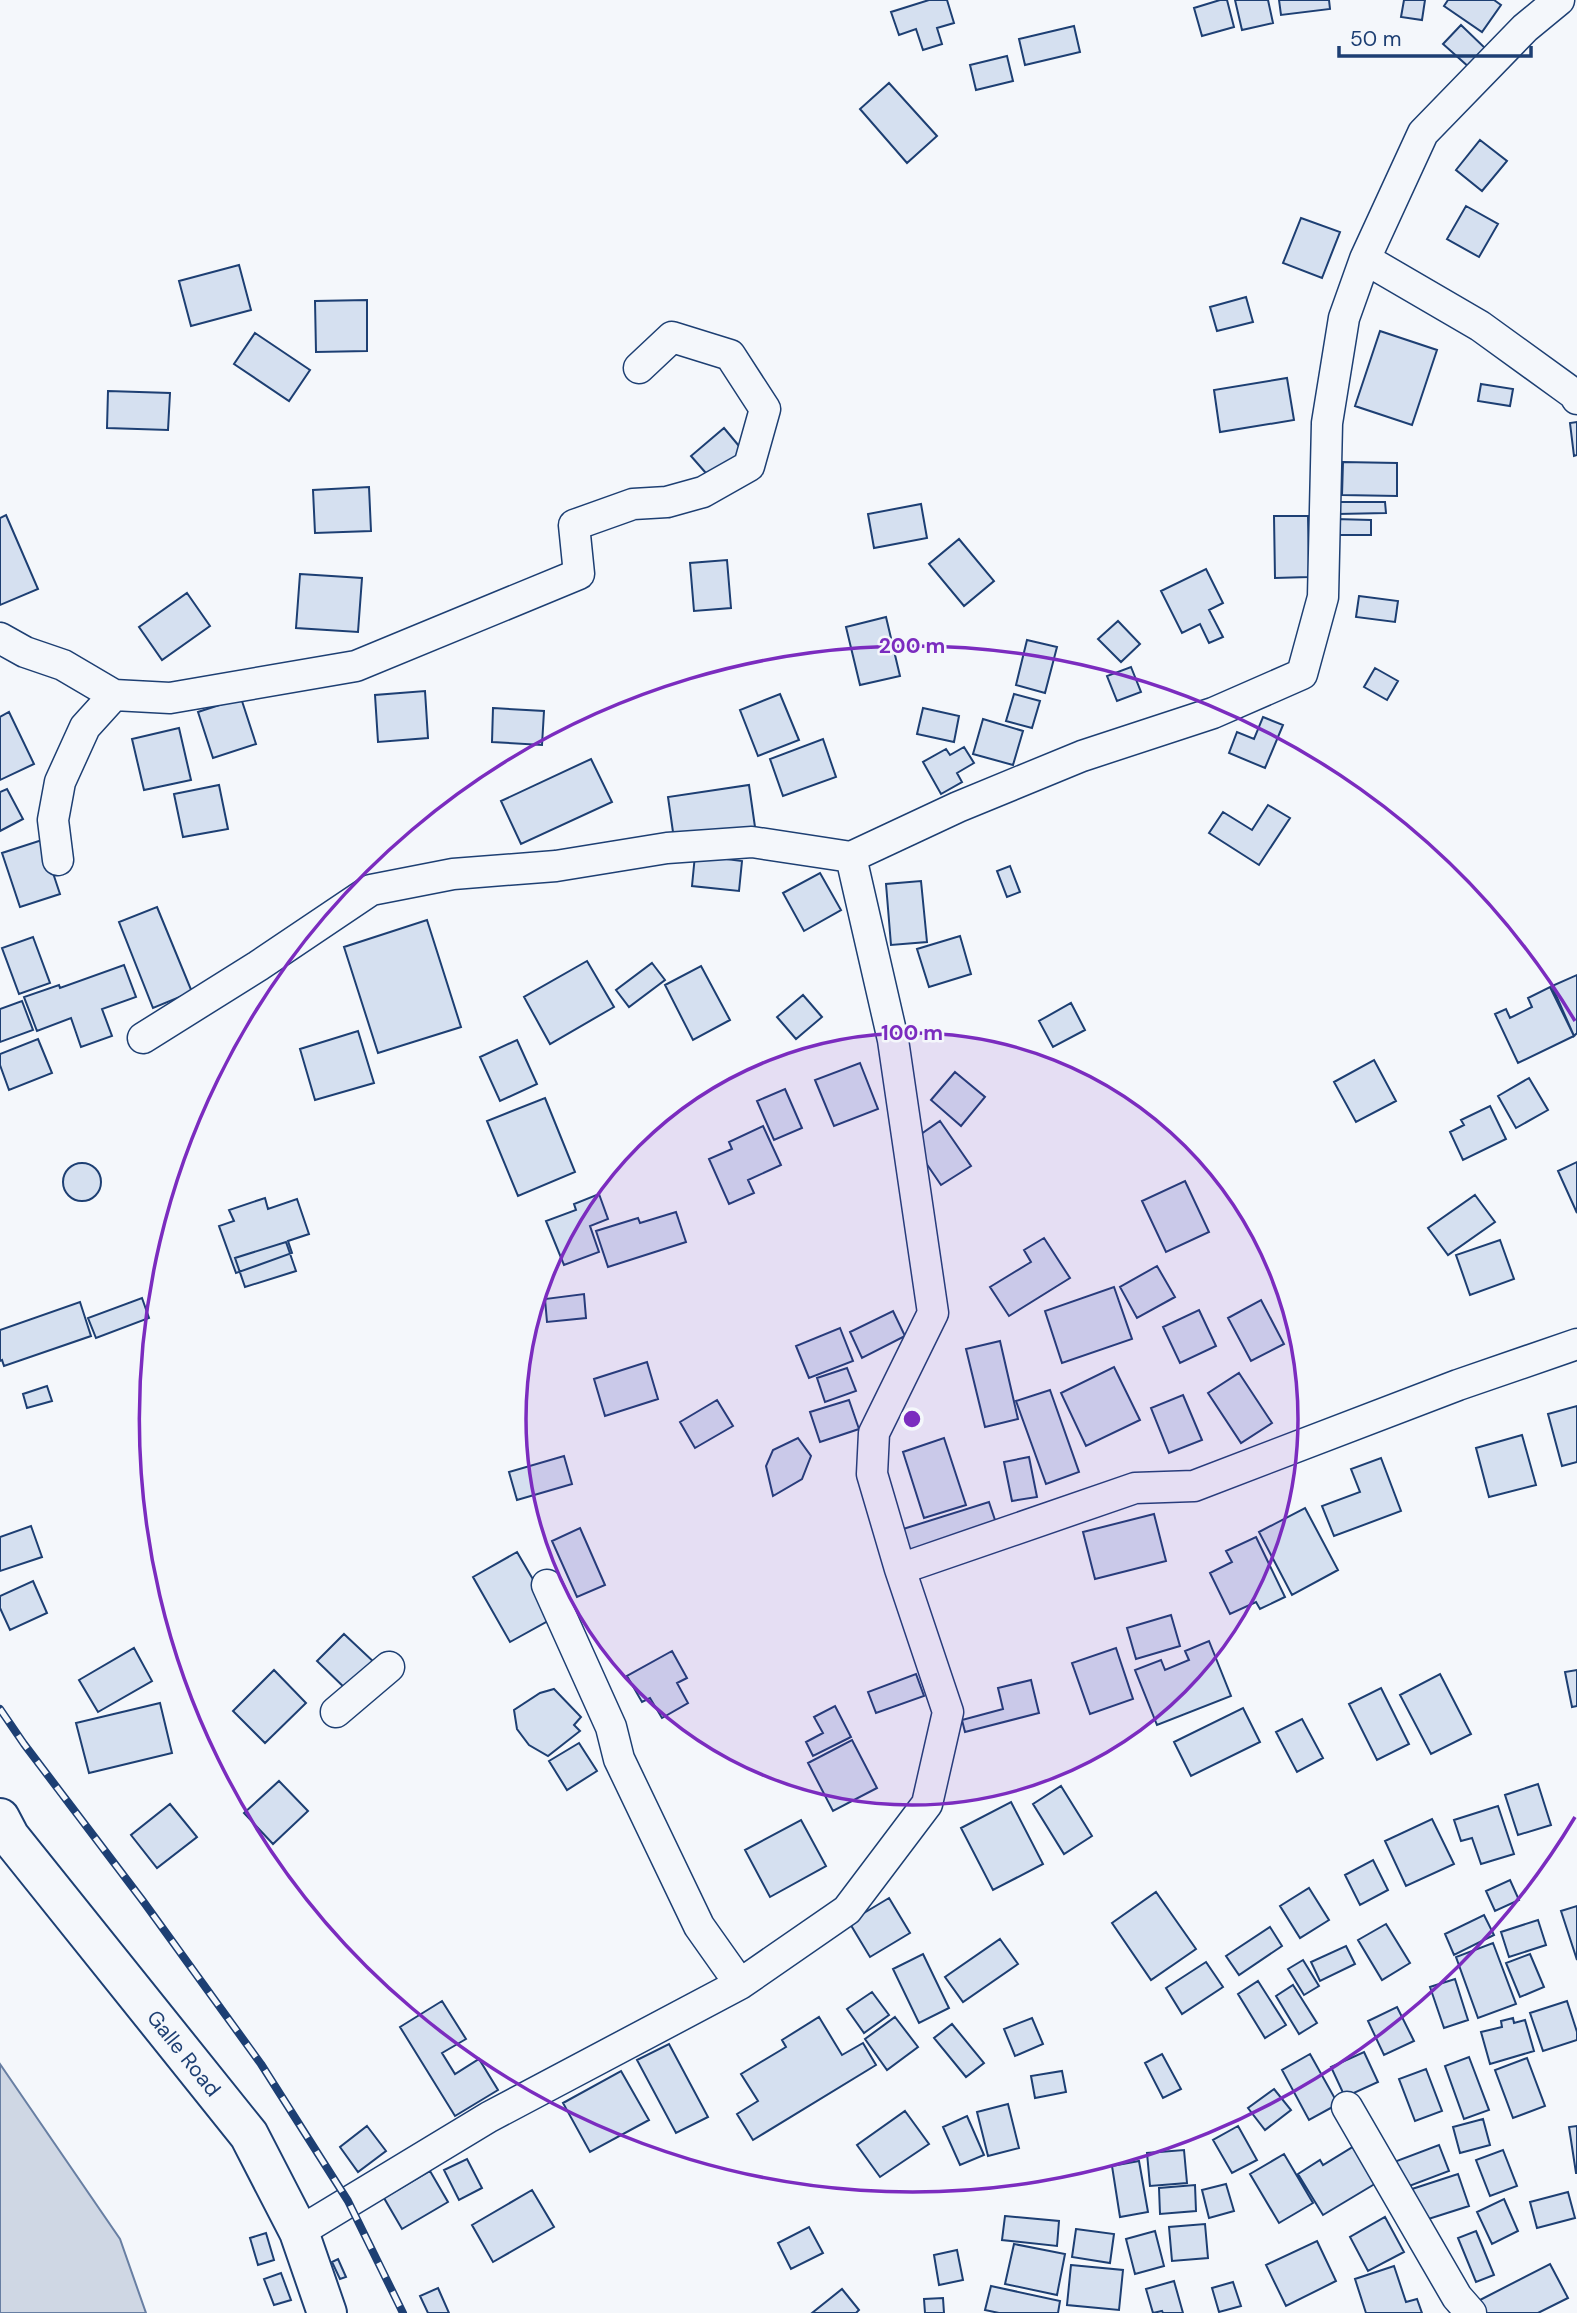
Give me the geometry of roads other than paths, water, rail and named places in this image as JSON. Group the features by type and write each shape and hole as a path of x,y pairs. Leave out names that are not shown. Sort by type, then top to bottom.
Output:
{"highway":[{"name":"Galle Road","path":"0,1818 10,1837 249,2135 299,2232 327,2313"}],"street":[{"path":"144,1038 371,890 453,874 556,866 667,848 752,842 851,857 958,807 1070,761 1213,713 1302,674 1323,597 1327,424 1344,318 1365,258 1423,133 1525,28 1559,0"},
{"path":"1365,258 1480,326 1577,398"},
{"path":"0,638 25,652 63,665 114,695 170,698 356,666 579,574 574,525 633,504 667,502 703,492 749,467 765,409 730,355 672,337 639,368"},
{"path":"58,860 53,820 60,782 85,727 114,695"},
{"path":"299,2232 489,2117 740,1984 846,1910 927,1804 948,1712 900,1569 872,1474 874,1433 933,1313 892,1040 851,857"},
{"path":"900,1569 1135,1488 1194,1486 1458,1385 1577,1344"},
{"path":"547,1584 611,1727 619,1759 699,1926 740,1984"},
{"path":"336,1712 388,1667"},
{"path":"1347,2107 1457,2297 1471,2313"}],"railway":[{"path":"0,1709 261,2064 348,2201 403,2313"}]}
